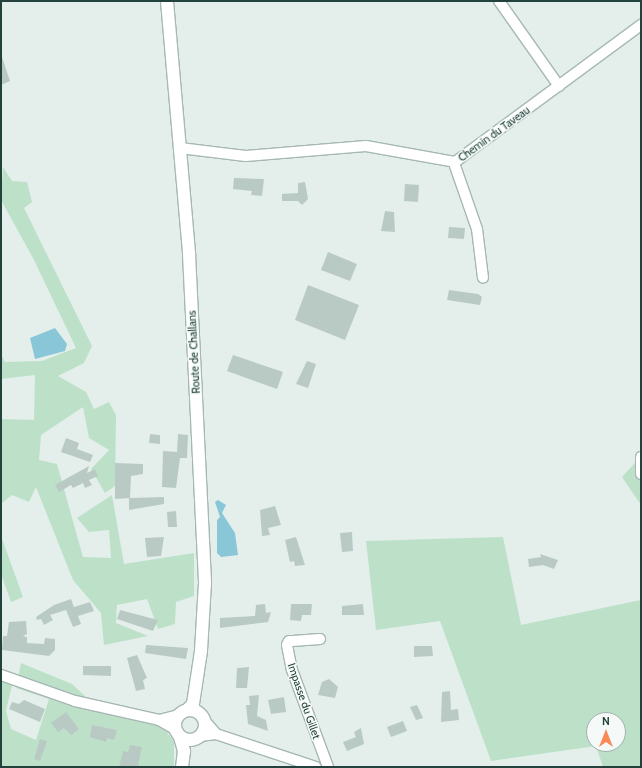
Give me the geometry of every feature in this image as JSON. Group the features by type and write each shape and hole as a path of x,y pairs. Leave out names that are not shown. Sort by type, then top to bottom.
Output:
{"main road":[{"name":"Route de Challans","path":"167,1 194,334 205,583 192,712 182,767"},
{"name":"Route de Challans","path":"187,736 192,712"}],"street":[{"path":"499,1 559,86"},
{"name":"Chemin du Taveau","path":"180,148 246,156 366,146 454,163 641,25"},
{"path":"454,163 477,229 483,278"},
{"path":"641,457 641,474"},
{"name":"Impasse du Gillet","path":"320,639 289,641 287,645 292,670 328,767"},
{"path":"1,676 75,701 159,720 187,736 216,734 316,767"},
{"path":"159,720 192,712 216,734"}],"green space":[{"path":"3,167 12,181 27,182 32,202 24,208 92,346 84,363 58,376 86,392 94,409 109,402 116,415 115,486 105,493 91,469 109,450 89,438 83,407 41,435 39,460 57,464 83,557 111,558 109,530 89,532 77,518 112,495 124,564 194,553 194,596 176,602 175,624 158,629 147,599 117,605 116,623 148,636 104,645 101,613 73,580 36,487 29,502 12,495 1,504 1,419 34,420 35,375 1,379 1,354 5,362 42,361 76,348 34,260 1,200"},
{"path":"641,456 641,505 622,477"},
{"path":"1,536 23,597 11,602 1,574"},
{"path":"503,537 521,625 641,600 641,767 603,767 598,752 626,752 626,712 586,712 586,747 491,761 440,621 376,630 366,541"},
{"path":"21,663 72,684 101,711 163,726 174,742 174,767 1,767 1,680 12,685 6,711 11,729 36,740 49,699 16,688"}],"water":[{"path":"55,328 67,344 65,351 35,359 30,338"},
{"path":"218,500 226,505 222,513 235,533 238,555 221,557 217,553 217,520 220,517 215,502"}],"building":[{"path":"1,54 10,81 1,85"},
{"path":"234,178 264,179 262,196 251,195 252,191 233,189"},
{"path":"305,182 308,199 302,205 298,201 282,201 282,194 298,193 298,183"},
{"path":"405,184 419,185 418,202 404,201"},
{"path":"385,211 394,212 395,232 381,231"},
{"path":"449,227 465,228 464,239 448,238"},
{"path":"328,252 357,264 350,281 321,270"},
{"path":"308,285 359,305 345,340 295,320"},
{"path":"449,290 478,294 482,297 480,305 447,300"},
{"path":"233,355 283,372 277,389 227,371"},
{"path":"307,361 316,364 308,388 296,384"},
{"path":"150,434 160,435 160,444 149,443"},
{"path":"178,434 188,435 187,458 180,458 176,488 162,487 163,451 177,452"},
{"path":"66,438 79,443 77,449 93,455 90,462 61,452"},
{"path":"115,463 143,464 143,474 131,476 130,498 115,499"},
{"path":"89,466 87,473 95,469 98,476 89,480 92,485 85,488 83,483 73,488 71,485 59,492 55,485"},
{"path":"164,497 164,504 129,510 129,498"},
{"path":"275,506 281,525 268,528 270,535 262,536 260,510"},
{"path":"176,511 177,527 168,527 167,512"},
{"path":"352,532 353,551 342,552 340,533"},
{"path":"164,537 161,556 147,557 145,538"},
{"path":"296,537 305,565 295,566 294,561 290,562 285,540"},
{"path":"540,554 558,560 554,569 543,565 529,567 528,559 541,557"},
{"path":"71,599 74,607 90,602 94,611 78,616 81,624 73,627 66,610 50,615 53,620 44,625 41,619 37,620 36,617 54,605"},
{"path":"265,604 266,613 271,612 268,622 220,628 220,618 255,616 256,605"},
{"path":"291,604 312,604 311,615 302,615 301,621 290,620"},
{"path":"363,604 364,615 342,615 342,606"},
{"path":"120,610 158,620 153,631 117,619"},
{"path":"26,621 27,634 23,636 27,637 27,643 44,644 45,638 55,639 55,650 49,656 2,650 3,636 7,636 9,622"},
{"path":"146,645 188,648 186,659 145,653"},
{"path":"414,646 432,646 433,656 414,657"},
{"path":"137,655 147,678 143,680 145,689 136,691 127,658"},
{"path":"83,666 111,666 111,676 83,675"},
{"path":"249,667 247,688 236,688 237,668"},
{"path":"329,679 338,687 335,698 318,695 322,682"},
{"path":"450,691 451,710 458,709 459,720 441,722 442,692"},
{"path":"259,695 257,716 266,720 268,731 248,724 246,705 250,705 249,696"},
{"path":"284,697 286,712 271,714 268,700"},
{"path":"24,700 45,709 40,722 9,709 12,702 19,704"},
{"path":"417,705 423,718 416,720 410,707"},
{"path":"66,712 79,729 71,735 64,728 58,732 51,723"},
{"path":"403,721 407,731 391,737 387,727"},
{"path":"92,725 117,730 114,740 107,738 106,742 90,737"},
{"path":"361,728 364,744 347,751 343,742 356,737 354,732"},
{"path":"40,739 47,741 40,761 34,759"},
{"path":"130,745 142,747 138,766 119,767 123,751 128,752"}]}
